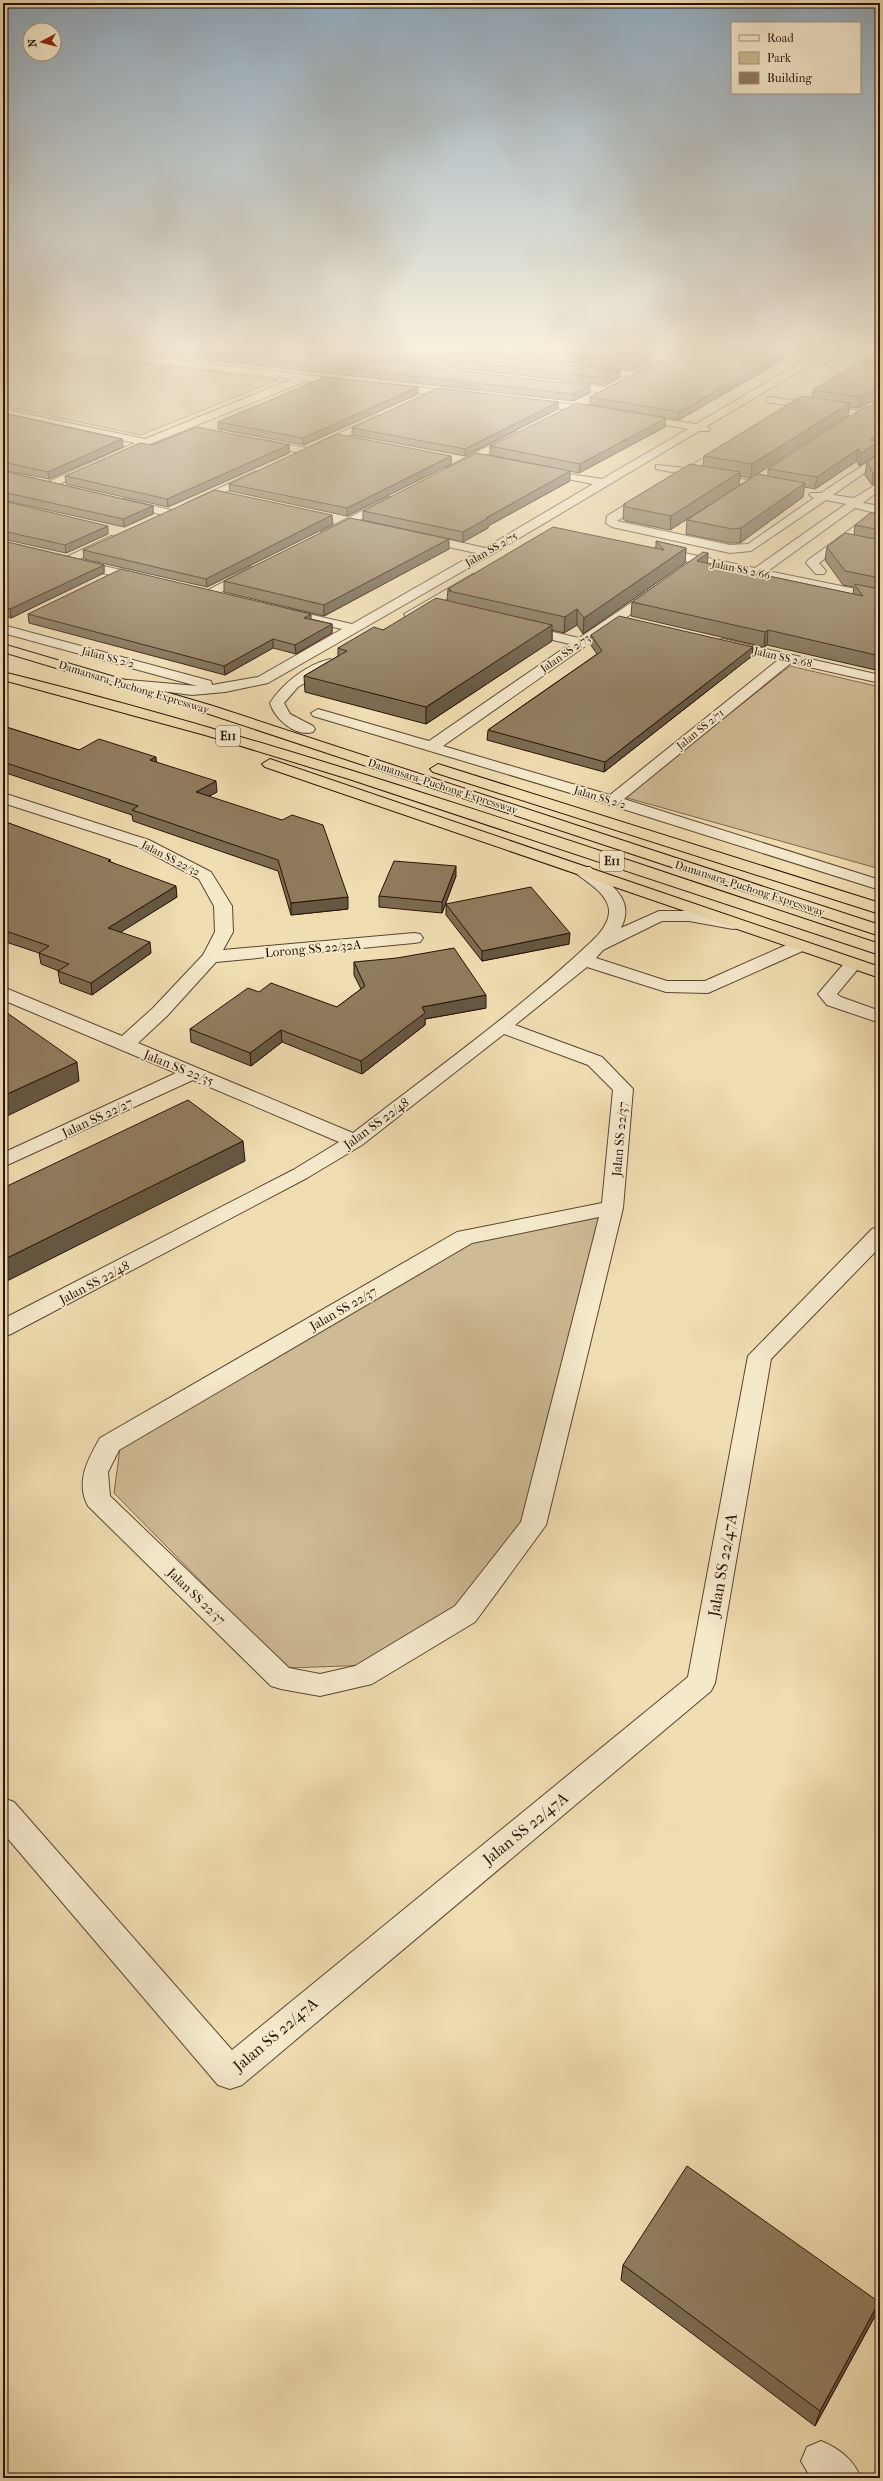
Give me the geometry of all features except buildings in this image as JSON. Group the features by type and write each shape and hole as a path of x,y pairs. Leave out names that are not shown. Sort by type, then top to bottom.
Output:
{"highway":[{"name":"Damansara–Puchong Expressway","path":"3,648 122,682 208,709 880,931"},
{"name":"Damansara–Puchong Expressway","path":"3,676 109,706 157,716 345,772 880,950"},
{"path":"109,706 168,730 880,973"},
{"path":"208,709 308,729 880,908"}],"street":[{"path":"50,485 100,463"},
{"path":"444,472 462,463"},
{"name":"Jalan SS 2/75","path":"122,682 179,692 230,689 263,680 487,552 639,463"},
{"path":"647,474 667,463"},
{"path":"703,463 611,519 612,523 619,526 730,549 751,547 871,463"},
{"path":"660,467 784,489"},
{"path":"531,469 604,483"},
{"path":"152,522 264,470"},
{"path":"740,492 766,475"},
{"path":"37,482 72,490"},
{"path":"758,572 880,485"},
{"path":"215,493 237,498"},
{"path":"807,493 880,510"},
{"path":"320,536 396,497"},
{"path":"115,500 179,509"},
{"path":"326,517 363,525"},
{"path":"820,571 812,563 840,541 869,524 833,518"},
{"path":"532,525 554,529"},
{"path":"672,536 684,528"},
{"path":"66,560 115,533"},
{"path":"410,535 487,552"},
{"path":"810,535 853,544"},
{"name":"Jalan SS 2/66","path":"646,549 880,598"},
{"path":"52,557 155,581"},
{"path":"687,569 700,560"},
{"path":"773,562 835,574"},
{"path":"207,594 263,565"},
{"name":"Jalan SS 2/75","path":"398,622 486,570"},
{"path":"99,583 119,573"},
{"name":"Jalan SS 2/73","path":"431,746 667,582"},
{"path":"192,590 230,599"},
{"path":"425,606 440,610"},
{"path":"267,608 352,628"},
{"path":"3,628 24,618"},
{"path":"615,618 630,622"},
{"path":"510,626 580,642"},
{"name":"Jalan SS 2/2","path":"3,628 213,686"},
{"name":"Jalan SS 2/68","path":"713,641 880,679"},
{"path":"308,729 287,720 279,711 277,703 279,699 297,682 344,654"},
{"name":"Jalan SS 2/71","path":"613,801 788,658"},
{"name":"Jalan SS 2/2","path":"318,713 613,801 880,885"},
{"name":"Jalan SS 22/32","path":"3,798 143,843 205,876 223,906 224,932 211,957 160,1012 125,1044"},
{"path":"584,871 612,895 619,909 618,921 590,953 666,986 708,987 799,946"},
{"name":"Jalan SS 22/48","path":"3,1329 300,1174 355,1141 502,1027 590,953 659,916 689,916 733,924"},
{"name":"Lorong SS 22/32A","path":"211,957 414,938"},
{"path":"853,964 828,994 834,1001 880,1017"},
{"name":"Jalan SS 22/35","path":"3,994 355,1141"},
{"name":"Jalan SS 22/37","path":"502,1027 595,1061 623,1089 612,1208 533,1526 465,1614 362,1676 320,1685 281,1678 97,1499 96,1472 109,1444 465,1236 612,1208"},
{"name":"Jalan SS 22/27","path":"3,1161 192,1073"},
{"name":"Jalan SS 22/47A","path":"3,1811 230,2074 316,2000 701,1683 760,1356 880,1234"}],"green space":[{"path":"790,666 880,687 880,869 624,797"},
{"path":"609,1212 530,1520 464,1605 373,1665 286,1668 114,1493 121,1441 465,1239"}]}
